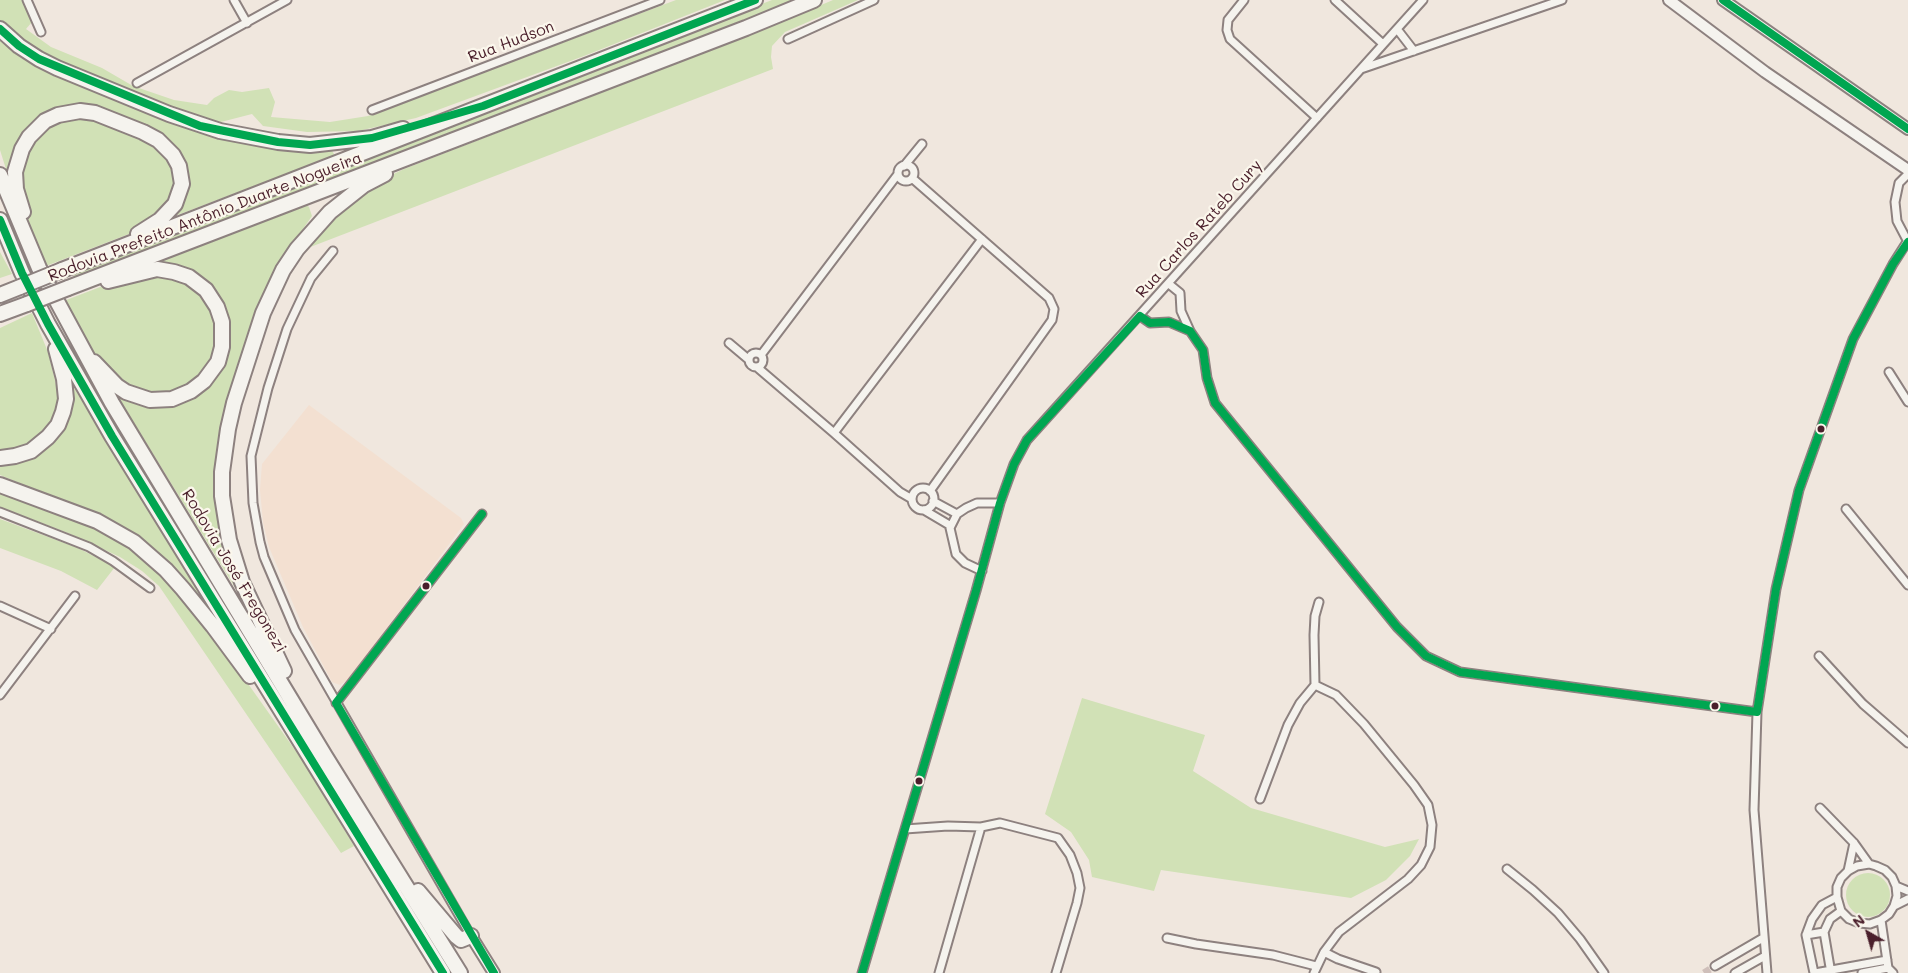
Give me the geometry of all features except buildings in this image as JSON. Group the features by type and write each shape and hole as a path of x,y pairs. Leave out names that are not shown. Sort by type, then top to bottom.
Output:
{"highway":[{"name":"Rodovia Prefeito Antônio Duarte Nogueira","path":"8,292 755,0"},
{"name":"Rodovia Prefeito Antônio Duarte Nogueira","path":"0,316 493,124 736,32 814,0"},
{"path":"0,29 19,46 38,59 112,92 200,126 239,136 310,145 372,138 483,106"},
{"path":"39,268 16,189 15,172 17,164 25,143 39,126 58,115 80,111 106,116 158,140 177,161 181,172 182,184 175,204 160,220 82,263"},
{"path":"325,756 242,582 229,540 222,496 222,472 224,450 234,403 263,313 274,289 297,249 312,230 330,212 364,185 493,124"},
{"name":"Rodovia José Fregonezi","path":"0,175 39,268 74,337 112,403 325,756 460,973"},
{"name":"Rodovia José Fregonezi","path":"0,220 22,273 48,324 112,436 443,973"},
{"path":"0,232 22,273"},
{"path":"68,288 95,285 138,273 157,270 174,272 194,280 210,295 220,314 223,331 218,362 204,381 182,396 157,400 134,396 117,386 74,337"},
{"path":"0,458 15,456 37,447 52,432 63,412 66,400 64,379 48,324"},
{"path":"0,484 98,521 117,531 152,556 172,576 213,626 310,759"},
{"path":"387,854 456,936 461,940 471,936"}],"street":[{"path":"27,0 41,32"},
{"path":"234,0 246,23"},
{"path":"138,83 287,0"},
{"name":"Rua Hudson","path":"372,110 660,0"},
{"path":"788,40 874,0"},
{"path":"1244,0 1228,20 1227,30 1230,38 1317,118"},
{"path":"1335,0 1383,44"},
{"name":"Rua Carlos Rateb Cury","path":"862,973 982,571 1000,503 1014,464 1027,440 1423,0"},
{"path":"1360,70 1562,0"},
{"path":"1669,0 1764,72 1908,170"},
{"path":"1723,0 1908,129"},
{"path":"1397,29 1414,51"},
{"path":"758,368 763,363 762,356 898,174 900,168 904,166 922,144"},
{"path":"904,166 911,168 912,178"},
{"path":"898,174 903,180 908,181 912,178"},
{"path":"1767,973 1754,810 1757,712 1776,589 1799,490 1853,339 1893,264 1908,242 1897,221 1895,202 1899,184 1908,174"},
{"path":"912,178 1049,298 1054,309 1052,320 930,491"},
{"path":"834,433 982,239"},
{"path":"333,250 311,278 288,330 268,388 251,456 253,503 264,557 295,630 494,973"},
{"path":"1169,284 1180,293 1181,311 1190,331 1203,350 1207,378 1214,403 1397,627 1426,656 1460,672 1757,712"},
{"path":"1169,322 1181,311"},
{"path":"1140,316 1150,323 1169,322 1190,331"},
{"path":"729,343 748,359 750,366 758,368 900,492 912,499"},
{"path":"748,359 755,353 762,356"},
{"path":"1888,372 1908,402"},
{"path":"930,491 920,489 914,492 912,499 915,507 924,510 951,526"},
{"path":"924,510 930,507 933,501 930,491"},
{"path":"933,501 957,514"},
{"path":"982,571 965,563 956,554 952,541 951,526 957,514 966,508 977,503 1000,503"},
{"path":"1846,509 1908,585"},
{"path":"0,512 89,547 113,561 150,588"},
{"path":"336,703 482,514"},
{"path":"0,695 75,596"},
{"path":"1260,799 1288,725 1300,703 1315,685 1314,635 1315,616 1319,602"},
{"path":"0,606 51,629"},
{"path":"1819,656 1863,704 1908,743"},
{"path":"1167,938 1273,955 1315,970 1324,952 1339,932 1408,879 1421,865 1430,847 1432,826 1428,805 1414,784 1364,724 1336,695 1315,685"},
{"path":"1820,808 1854,843 1869,864"},
{"path":"905,829 948,826 981,827 1000,822 1058,838 1070,855 1080,888 1056,973"},
{"path":"939,973 981,827"},
{"path":"1848,871 1854,843"},
{"path":"1869,864 1885,870 1892,877 1896,886 1897,896 1889,914 1881,920 1870,924 1859,923 1849,918 1841,911 1837,897 1837,887 1841,878 1857,866 1869,864"},
{"path":"1507,869 1558,913 1580,939 1604,973"},
{"path":"1896,886 1908,891"},
{"path":"1837,897 1829,900 1817,912 1806,935 1814,973 1831,972 1887,960"},
{"path":"1894,906 1908,899"},
{"path":"1831,972 1824,932 1830,919 1841,911"},
{"path":"1862,973 1890,970 1881,920"},
{"path":"1806,935 1824,932"},
{"path":"1715,966 1763,938"},
{"path":"1324,952 1338,959 1376,972"},
{"path":"1735,973 1765,956"}],"shaded area":[{"path":"309,405 461,518 464,524 349,679 340,685 332,682 303,627 269,547 263,522 260,490 262,464"}],"green space":[{"path":"0,0 22,0 32,22 26,29 51,47 102,68 133,86 174,100 207,105 214,98 229,90 242,92 269,88 275,102 271,117 330,122 368,116 676,0 725,0 584,56 416,118 358,131 307,132 263,126 252,114 217,123 164,106 58,66 0,24"},
{"path":"772,0 803,0 258,207 75,279 73,274"},
{"path":"833,0 858,0 785,32 772,46 773,69 300,251 316,231 379,181 404,169"},
{"path":"0,35 163,116 331,149 334,154 333,156 175,216 183,204 186,192 181,163 108,113 36,123 11,185 0,150"},
{"path":"79,118 95,120 152,142 173,164 177,178 174,198 142,229 46,266 25,212 19,177 27,151 34,139 54,123"},
{"path":"0,188 34,272 28,274 0,194"},
{"path":"304,203 309,207 312,216 282,259 261,298 225,409 218,439 215,478 216,508 225,547 245,604 109,382 160,404 223,363 220,299 157,263 159,259"},
{"path":"0,252 12,274 0,278"},
{"path":"156,273 182,279 200,291 217,315 219,348 198,383 169,396 134,393 102,365 61,302 116,281"},
{"path":"32,313 48,352 59,397 54,419 39,437 21,448 0,450 0,328"},
{"path":"71,383 201,595 200,598 197,597 173,566 133,532 114,522 0,475 0,463 11,464 34,455 49,444"},
{"path":"0,488 71,513 139,549 202,619 305,764 354,846 341,853 159,586 142,571 120,557 68,533 0,507"},
{"path":"0,519 78,548 115,567 97,590 61,571 0,548"},
{"path":"1082,698 1205,735 1193,771 1251,808 1385,847 1419,839 1410,856 1386,880 1351,898 1161,870 1154,891 1092,877 1089,860 1071,832 1045,814"},
{"path":"1868,873 1880,877 1886,883 1890,895 1886,907 1880,913 1868,917 1856,913 1850,907 1846,895 1850,883 1856,877"}],"tunnel":[{"path":"1704,973 1715,966"}],"transit line":[{"path":"0,29 19,46 39,59 200,126 278,142 310,145 372,138 483,106 755,0"},
{"path":"1723,0 1908,129"},
{"path":"0,220 22,273 48,324 112,436 443,973"},
{"path":"862,973 976,591 1000,503 1014,464 1027,440 1140,316 1150,323 1169,322 1190,331 1203,350 1207,378 1215,403 1397,627 1426,656 1460,672 1757,712 1776,589 1799,490 1853,339 1893,264 1908,242"},
{"path":"482,514 336,703 494,973"}]}
